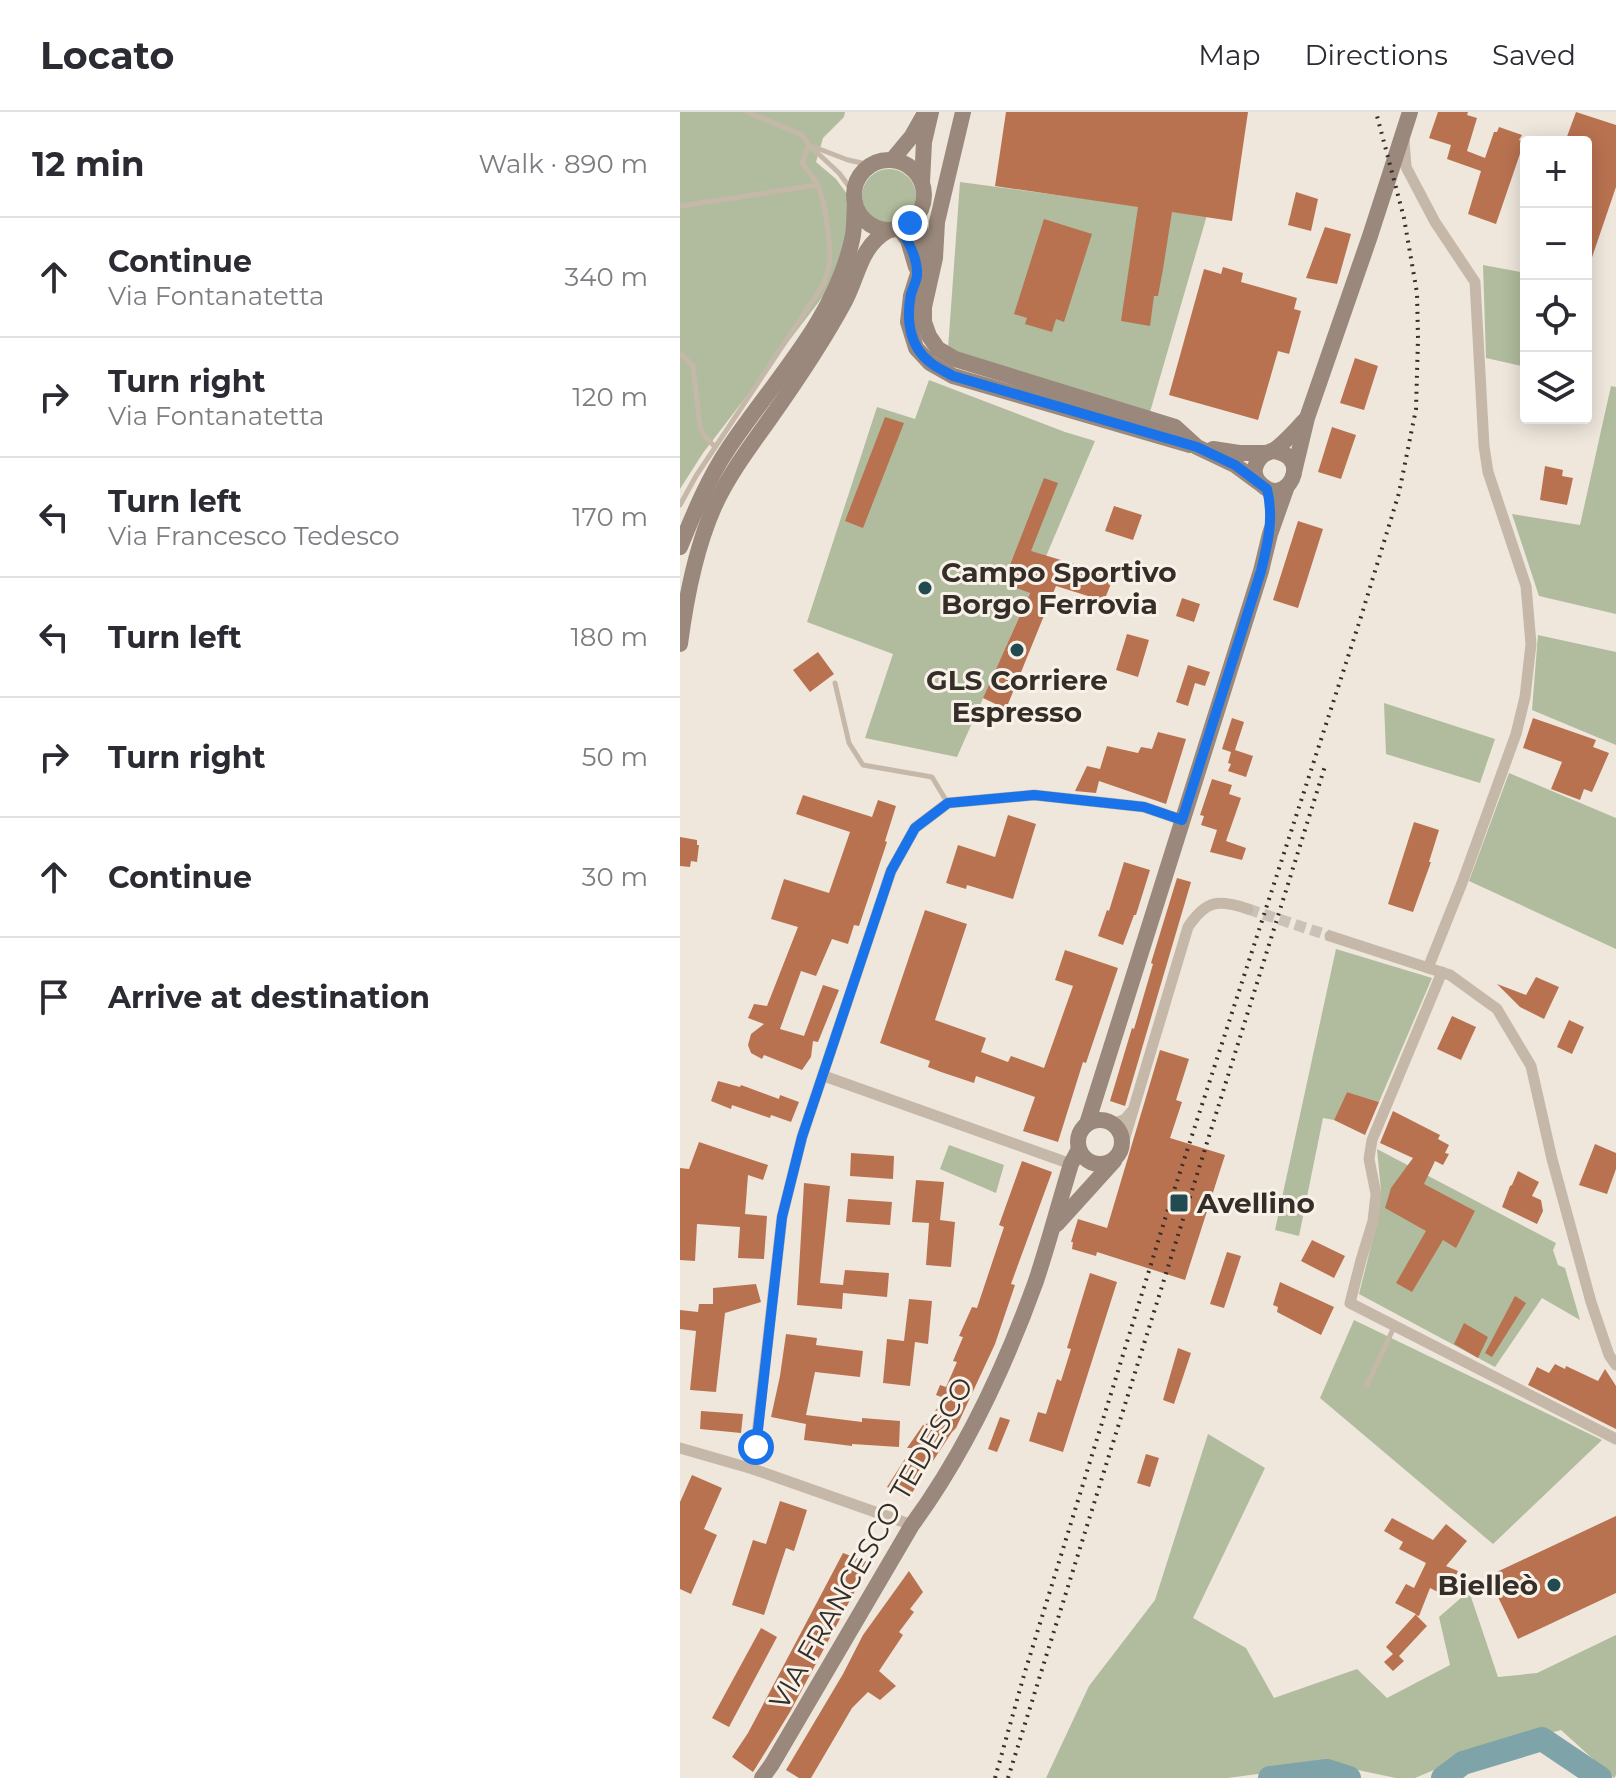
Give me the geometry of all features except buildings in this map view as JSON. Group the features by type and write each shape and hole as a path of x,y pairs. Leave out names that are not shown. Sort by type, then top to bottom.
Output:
{"street":[{"path":"892,160 928,112"},
{"path":"680,644 698,552 715,504 729,478 790,391 845,300 868,247 876,237 910,223 923,205 928,112"},
{"path":"918,215 923,243 922,261 911,296 908,322 916,348 930,363 953,376 1197,447 1287,455 1294,466 1291,479 1274,491 1235,465 1197,447 1175,427 955,359 938,349 924,322 924,307 935,258 937,222 963,112"},
{"path":"1101,1123 1097,1095 1270,534 1291,479 1307,418 1410,112"},
{"path":"1403,133 1406,167 1435,222 1475,282 1488,472 1526,586 1531,644 1525,697 1516,734 1428,968"},
{"path":"680,547 728,449 802,347 837,287 853,238 857,182 863,172 871,165 892,160 915,171 922,182"},
{"path":"855,198 860,214 867,222 877,228 894,230 908,240 917,275"},
{"path":"1270,534 1270,503 1255,475 1256,465 1260,458 1307,418"},
{"path":"753,1469 782,1217 802,1137 891,871 915,828 948,803 1034,795 1144,807 1182,820"},
{"path":"1051,1231 1119,1151 1188,927 1198,912 1208,905 1228,902 1248,909"},
{"path":"1330,936 1450,975 1497,1009 1531,1066 1552,1159 1591,1302 1609,1355 1616,1365"},
{"path":"1442,972 1372,1140 1369,1159 1376,1194 1373,1221 1350,1303 1616,1439"},
{"path":"824,1076 1009,1142 1082,1156 1095,1164 1102,1165 1119,1151"},
{"path":"1075,1156 1079,1135 1101,1123 1125,1119 1134,1107"},
{"path":"1101,1123 1118,1129 1119,1151"},
{"name":"VIA FRANCESCO TEDESCO","path":"762,1778 912,1525 965,1444 1004,1362 1037,1278 1075,1156"},
{"path":"680,1448 753,1469 912,1525"}],"lane":[{"path":"747,112 802,135 839,173 855,198"},
{"path":"809,145 871,165"},
{"path":"680,505 823,285 830,255 826,218 817,185 802,163 809,145"},
{"path":"681,206 817,185"},
{"path":"680,353 693,366 700,427 715,447"},
{"path":"835,683 849,743 863,765 932,777 948,803"},
{"path":"1367,1385 1394,1326"}],"green space":[{"path":"680,112 845,112 844,117 823,138 816,162 836,179 847,194 849,217 847,243 831,286 703,453 680,489"},
{"path":"889,169 900,171 908,177 914,185 914,207 908,215 900,221 889,223 878,221 870,215 864,207 862,196 864,185 870,177 878,171"},
{"path":"960,182 1207,215 1150,412 948,349"},
{"path":"1483,265 1520,272 1520,366 1486,358"},
{"name":"Campo Sportivo Borgo Ferrovia","path":"929,380 1095,441 957,757 865,738 893,654 807,622 877,407 915,419"},
{"path":"1611,386 1616,387 1616,614 1539,596 1512,514 1580,525"},
{"path":"1538,635 1616,652 1616,745 1532,710"},
{"path":"1384,703 1495,739 1480,783 1386,754"},
{"path":"1509,773 1616,818 1616,949 1469,881"},
{"path":"1336,949 1432,978 1379,1102 1347,1092 1334,1120 1323,1118 1299,1236 1275,1230"},
{"path":"949,1145 1004,1165 996,1193 940,1169"},
{"path":"1377,1149 1556,1243 1553,1250 1558,1265 1565,1268 1580,1320 1542,1298 1495,1367 1359,1294 1376,1226 1381,1191"},
{"path":"1354,1320 1602,1440 1493,1544 1320,1398"},
{"path":"1208,1434 1265,1468 1193,1618 1246,1648 1274,1698 1357,1669 1387,1698 1450,1665 1439,1617 1469,1591 1498,1677 1537,1673 1616,1635 1614,1778 1561,1730 1467,1756 1415,1778 1396,1778 1329,1764 1228,1778 1046,1778 1089,1686 1155,1600"}],"waterway":[{"path":"1443,1778 1463,1763 1542,1739 1600,1778"},
{"path":"1270,1778 1327,1771 1349,1778"}],"tunnel":[{"path":"1248,909 1330,936"}],"railway":[{"path":"995,1778 1169,1206 1399,493 1416,409 1417,293 1404,218 1376,112"},
{"path":"1008,1778 1325,766"}],"place":[{"name":"Campo Sportivo Borgo Ferrovia","path":"925,588"},
{"name":"GLS Corriere Espresso","path":"1017,650"},
{"name":"Avellino","path":"1179,1203"},
{"name":"Bielleò","path":"1554,1585"}],"route":[{"path":"756,1447 782,1217 802,1137 891,871 915,828 948,803 1034,795 1144,807 1182,820 1270,534 1267,489 1235,465 1197,447 953,376 930,363 916,348 908,322 917,275 914,256 900,229 910,223"}]}
